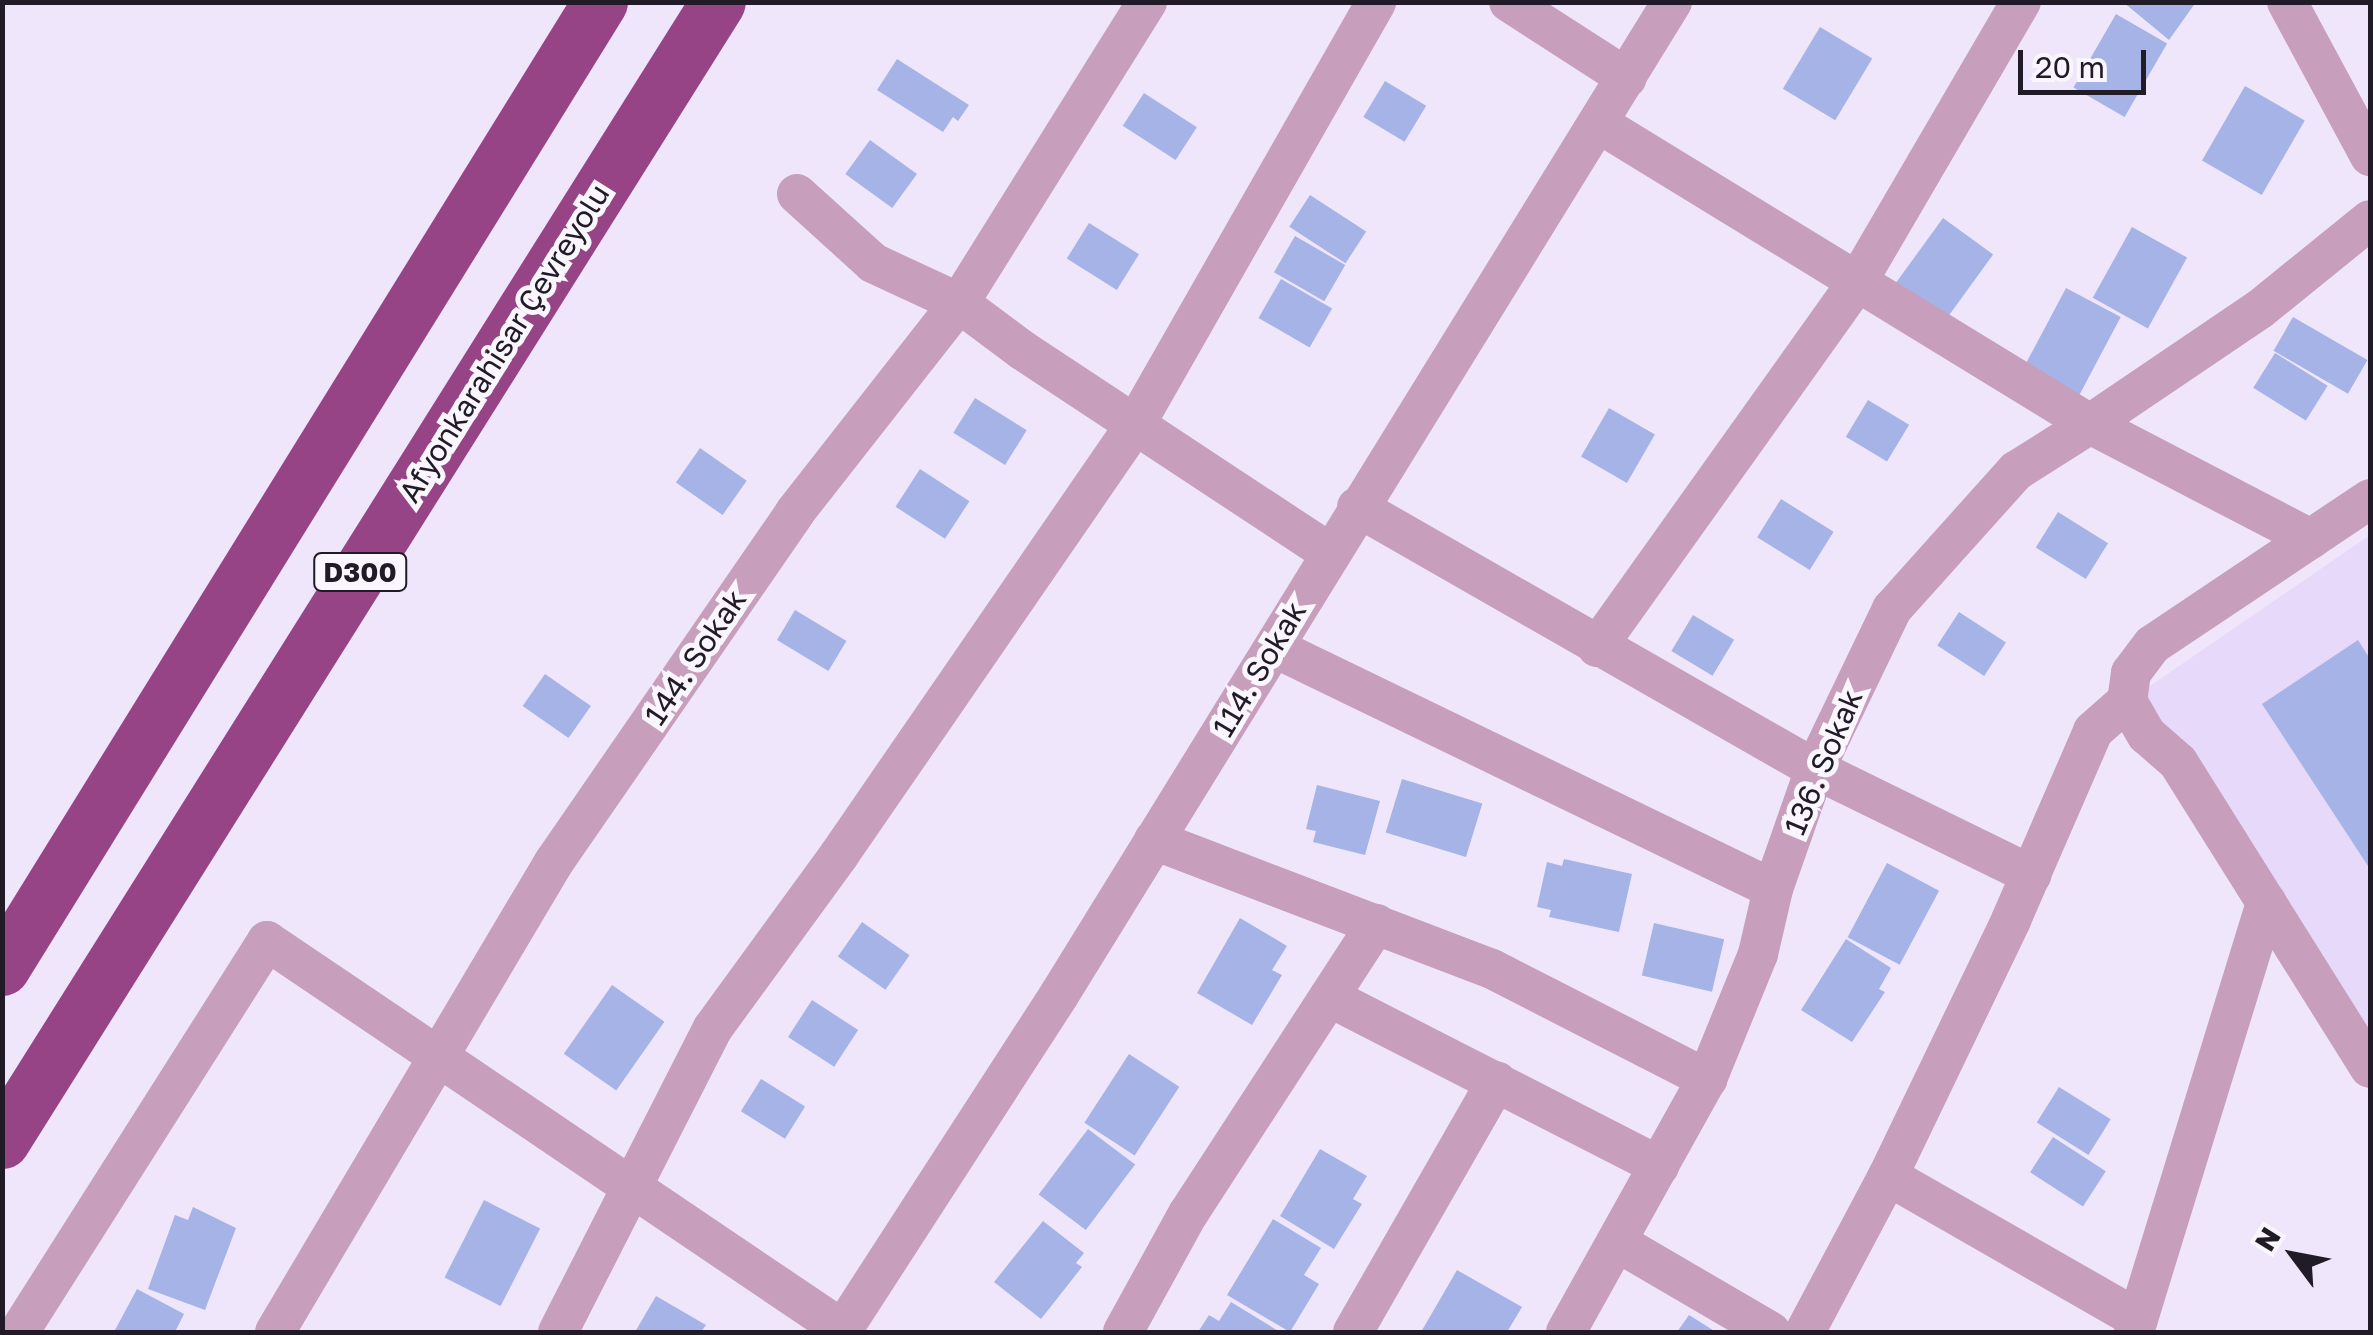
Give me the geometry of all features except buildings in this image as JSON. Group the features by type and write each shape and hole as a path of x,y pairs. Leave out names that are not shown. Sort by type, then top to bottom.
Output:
{"highway":[{"name":"D300","path":"2,968 600,2"},
{"name":"Afyonkarahisar Çevreyolu","path":"2,1141 718,2"}],"street":[{"name":"144. Sokak","path":"276,1332 554,862 795,512 959,304 1147,2"},
{"path":"558,1332 712,1028 839,855 1134,425 1376,2"},
{"path":"1510,2 1627,78"},
{"name":"114. Sokak","path":"843,1332 1059,995 1275,648 1328,552 1672,2"},
{"path":"1597,647 1856,284 2021,2"},
{"path":"2287,2 2370,156"},
{"path":"1598,122 1856,284 2090,424 2311,539"},
{"path":"797,194 872,263 959,304 1328,552"},
{"name":"136. Sokak","path":"1566,1332 1707,1079 1758,954 1772,888 1815,769 1892,609 2016,471 2260,309 2370,220"},
{"path":"2370,499 2152,644 2131,673 2127,701 2147,735 2178,762 2370,1068"},
{"path":"1357,507 1815,769 2031,875"},
{"path":"1275,648 1772,888"},
{"path":"1805,1332 1888,1176 2031,875 2093,730 2127,701"},
{"path":"1154,840 1536,989 1707,1079"},
{"path":"1888,1176 2136,1326 2214,1086 2266,902"},
{"path":"1122,1332 1188,1214 1376,924"},
{"path":"25,1331 267,941 843,1332"},
{"path":"1329,997 1659,1166"},
{"path":"1353,1332 1497,1082"},
{"path":"1617,1242 1771,1332"}],"shaded area":[{"path":"2370,535 2370,1045 2134,697"}]}
